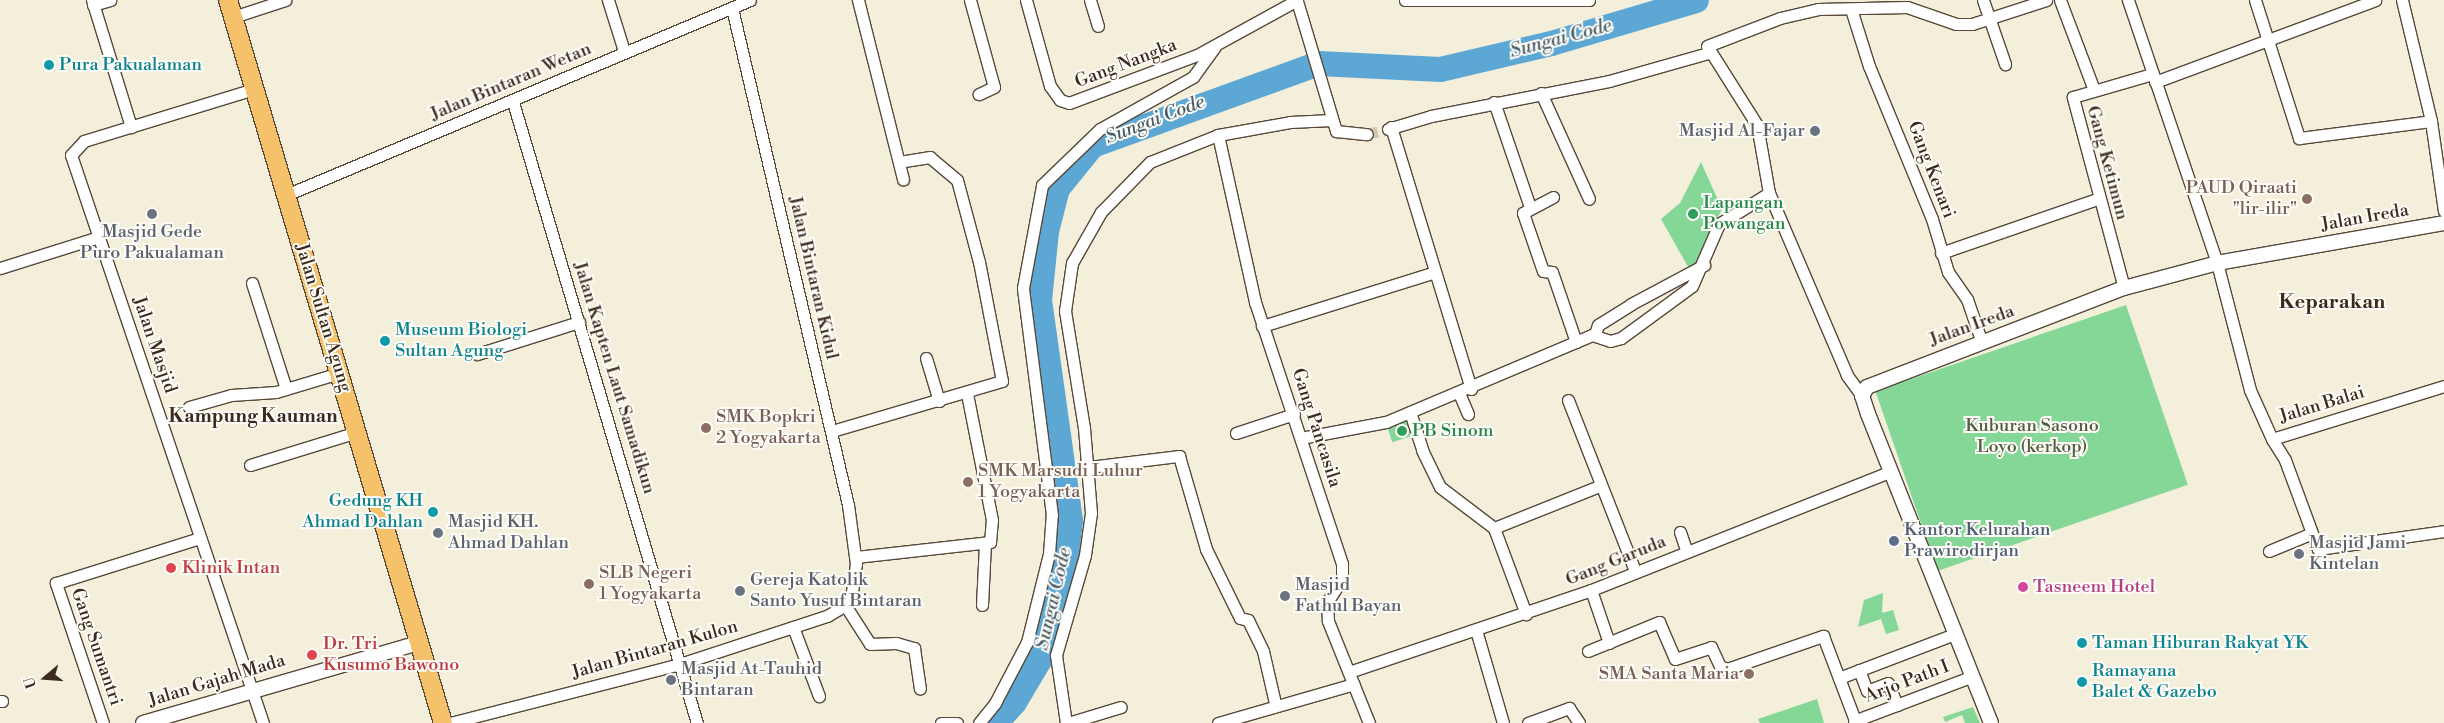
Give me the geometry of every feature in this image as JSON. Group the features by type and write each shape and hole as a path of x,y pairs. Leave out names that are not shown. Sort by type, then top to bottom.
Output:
{"main road":[{"name":"Jalan Sultan Agung","path":"230,8 443,723"}],"street":[{"path":"110,0 92,3 131,127 254,89"},
{"path":"230,8 285,0"},
{"path":"608,0 624,51"},
{"name":"Jalan Bintaran Wetan","path":"286,194 513,102 624,51 750,0"},
{"path":"858,0 903,180"},
{"path":"970,0 994,87 979,94"},
{"name":"Gang Nangka","path":"1026,0 1050,86 1060,100 1069,103 1215,47 1297,0 1307,22 1331,116"},
{"path":"1090,0 1098,26"},
{"path":"1405,0 1504,2 1582,0"},
{"path":"1983,0 2005,64"},
{"path":"1991,723 1862,396 1847,375 1769,192 1757,125 1708,53 1710,43 1780,18 1818,9 1851,9 1896,3 1956,24 1990,19 2046,0"},
{"path":"2060,0 2094,90"},
{"name":"Jalan Balai","path":"2128,0 2217,263 2250,390 2272,439 2444,386"},
{"path":"2255,0 2300,138 2431,121"},
{"name":"Gang Ketimun","path":"2124,288 2097,199 2073,100 2094,90 2153,78 2268,41 2375,0"},
{"path":"2402,0 2431,121 2444,211"},
{"name":"Jalan Bintaran Kidul","path":"732,8 832,431 856,556"},
{"name":"Gang Kenari","path":"1851,9 1948,272 1967,299 1982,342"},
{"path":"978,723 995,703 1027,642 1049,554 1052,515 1023,288 1042,185 1100,129 1193,77 1215,47"},
{"path":"1471,389 1389,128 1494,102 1609,82 1708,53"},
{"path":"1541,93 1589,199"},
{"name":"Jalan Kapten Laut Samadikun","path":"513,102 697,723"},
{"path":"1494,102 1530,207"},
{"path":"1121,707 1067,723 1056,655 1085,555 1091,514 1089,468 1065,311 1072,264 1101,212 1130,178 1163,156 1218,136 1331,116 1338,134 1367,134"},
{"name":"Jalan Masjid","path":"131,127 84,141 71,155 264,723"},
{"name":"Gang Pancasila","path":"1218,136 1262,326 1294,414 1343,568 1326,610 1369,723"},
{"path":"832,431 1000,385 1002,374 965,206 957,180 942,164 930,157 899,162"},
{"path":"1301,438 1340,427 1365,428 1471,389 1595,334 1610,341 1621,338 1692,286 1704,265 1719,224 1769,192"},
{"path":"1553,197 1530,207 1523,213 1543,271 1552,272 1576,342"},
{"path":"1941,253 2097,199"},
{"name":"Jalan Ireda","path":"1862,396 1875,381 2124,288 2217,263 2444,223"},
{"path":"0,268 99,237"},
{"path":"1595,334 1598,325 1631,304 1704,265"},
{"path":"1262,326 1435,272"},
{"path":"252,282 286,389"},
{"path":"477,354 579,322"},
{"path":"926,358 939,401"},
{"path":"189,407 231,395 286,389 339,373"},
{"path":"1459,393 1468,414"},
{"path":"920,689 914,648 896,643 870,644 845,605 855,583 856,556 985,544 993,538 992,520 968,394"},
{"path":"1568,400 1599,486 1635,571"},
{"path":"1410,412 1440,486 1494,528 1526,614"},
{"path":"1236,433 1294,414"},
{"path":"250,465 357,432"},
{"path":"2272,439 2285,460 2310,534 2318,550 2324,551 2444,531"},
{"path":"1089,468 1178,456 1206,549 1240,618 1248,620 1264,651 1275,703"},
{"name":"Gang Garuda","path":"1349,672 1526,614 1591,590 1891,471"},
{"path":"1494,528 1599,486"},
{"path":"1680,532 1687,552"},
{"path":"2268,551 2310,534"},
{"name":"Gang Sumantri","path":"103,723 56,583 200,538"},
{"path":"982,605 985,544"},
{"path":"1591,590 1609,643"},
{"name":"Jalan Bintaran Kulon","path":"450,723 680,664 793,627 845,605"},
{"path":"1588,651 1659,622 1675,658 1711,647 1720,666 1727,669 1823,636 1855,722"},
{"path":"793,627 819,696"},
{"path":"1476,630 1503,723"},
{"path":"1839,678 1955,634"},
{"name":"Jalan Gajah Mada","path":"143,723 252,689 418,643"},
{"path":"1859,670 1867,691 1888,683 1897,705"},
{"name":"Arjo Path I","path":"1855,722 1973,676"},
{"path":"1218,723 1275,703 1354,684"},
{"path":"1528,723 1567,708 1574,710 1579,723"},
{"path":"941,723 957,723"}],"green space":[{"name":"Lapangan Powangan","path":"1701,162 1722,209 1691,272 1661,219 1680,203"},
{"name":"Kuburan Sasono Loyo (kerkop)","path":"2126,305 2188,485 1937,571 1875,391"},
{"name":"PB Sinom","path":"1412,419 1417,434 1392,442 1387,427"},
{"path":"1883,593 1882,613 1893,610 1899,630 1886,634 1881,619 1858,627 1864,600"},
{"path":"1817,699 1824,723 1760,723 1758,719"},
{"path":"1973,707 1980,723 1965,723 1962,715 1945,722 1943,717"}],"waterway":[{"name":"Sungai Code","path":"995,723 1014,702 1040,658 1064,573 1070,520 1039,300 1046,231 1057,188 1092,145 1318,63 1440,69 1551,43 1696,0"}],"tunnel":[{"path":"1367,134 1388,129"}],"place":[{"name":"Pura Pakualaman","path":"49,65"},
{"name":"Masjid Al-Fajar","path":"1815,131"},
{"name":"PAUD Qiraati \"lir-ilir\"","path":"2307,199"},
{"name":"Masjid Gede Puro Pakualaman","path":"152,214"},
{"name":"Lapangan Powangan","path":"1693,214"},
{"name":"Museum Biologi Sultan Agung","path":"385,341"},
{"name":"SMK Bopkri 2 Yogyakarta","path":"706,428"},
{"name":"PB Sinom","path":"1402,431"},
{"name":"SMK Marsudi Luhur 1 Yogyakarta","path":"968,482"},
{"name":"Gedung KH Ahmad Dahlan","path":"433,512"},
{"name":"Masjid KH. Ahmad Dahlan","path":"438,533"},
{"name":"Kantor Kelurahan Prawirodirjan","path":"1894,541"},
{"name":"Masjid Jami Kintelan","path":"2299,554"},
{"name":"Klinik Intan","path":"171,568"},
{"name":"SLB Negeri 1 Yogyakarta","path":"589,584"},
{"name":"Tasneem Hotel","path":"2023,587"},
{"name":"Gereja Katolik Santo Yusuf Bintaran","path":"740,591"},
{"name":"Masjid Fathul Bayan","path":"1285,596"},
{"name":"Taman Hiburan Rakyat YK","path":"2082,643"},
{"name":"Dr. Tri Kusumo Bawono","path":"312,655"},
{"name":"SMA Santa Maria","path":"1749,674"},
{"name":"Masjid At-Tauhid Bintaran","path":"671,680"},
{"name":"Ramayana Balet & Gazebo","path":"2082,682"}],"district":[{"name":"Keparakan","path":"2332,302"},
{"name":"Kampung Kauman","path":"253,417"}]}
